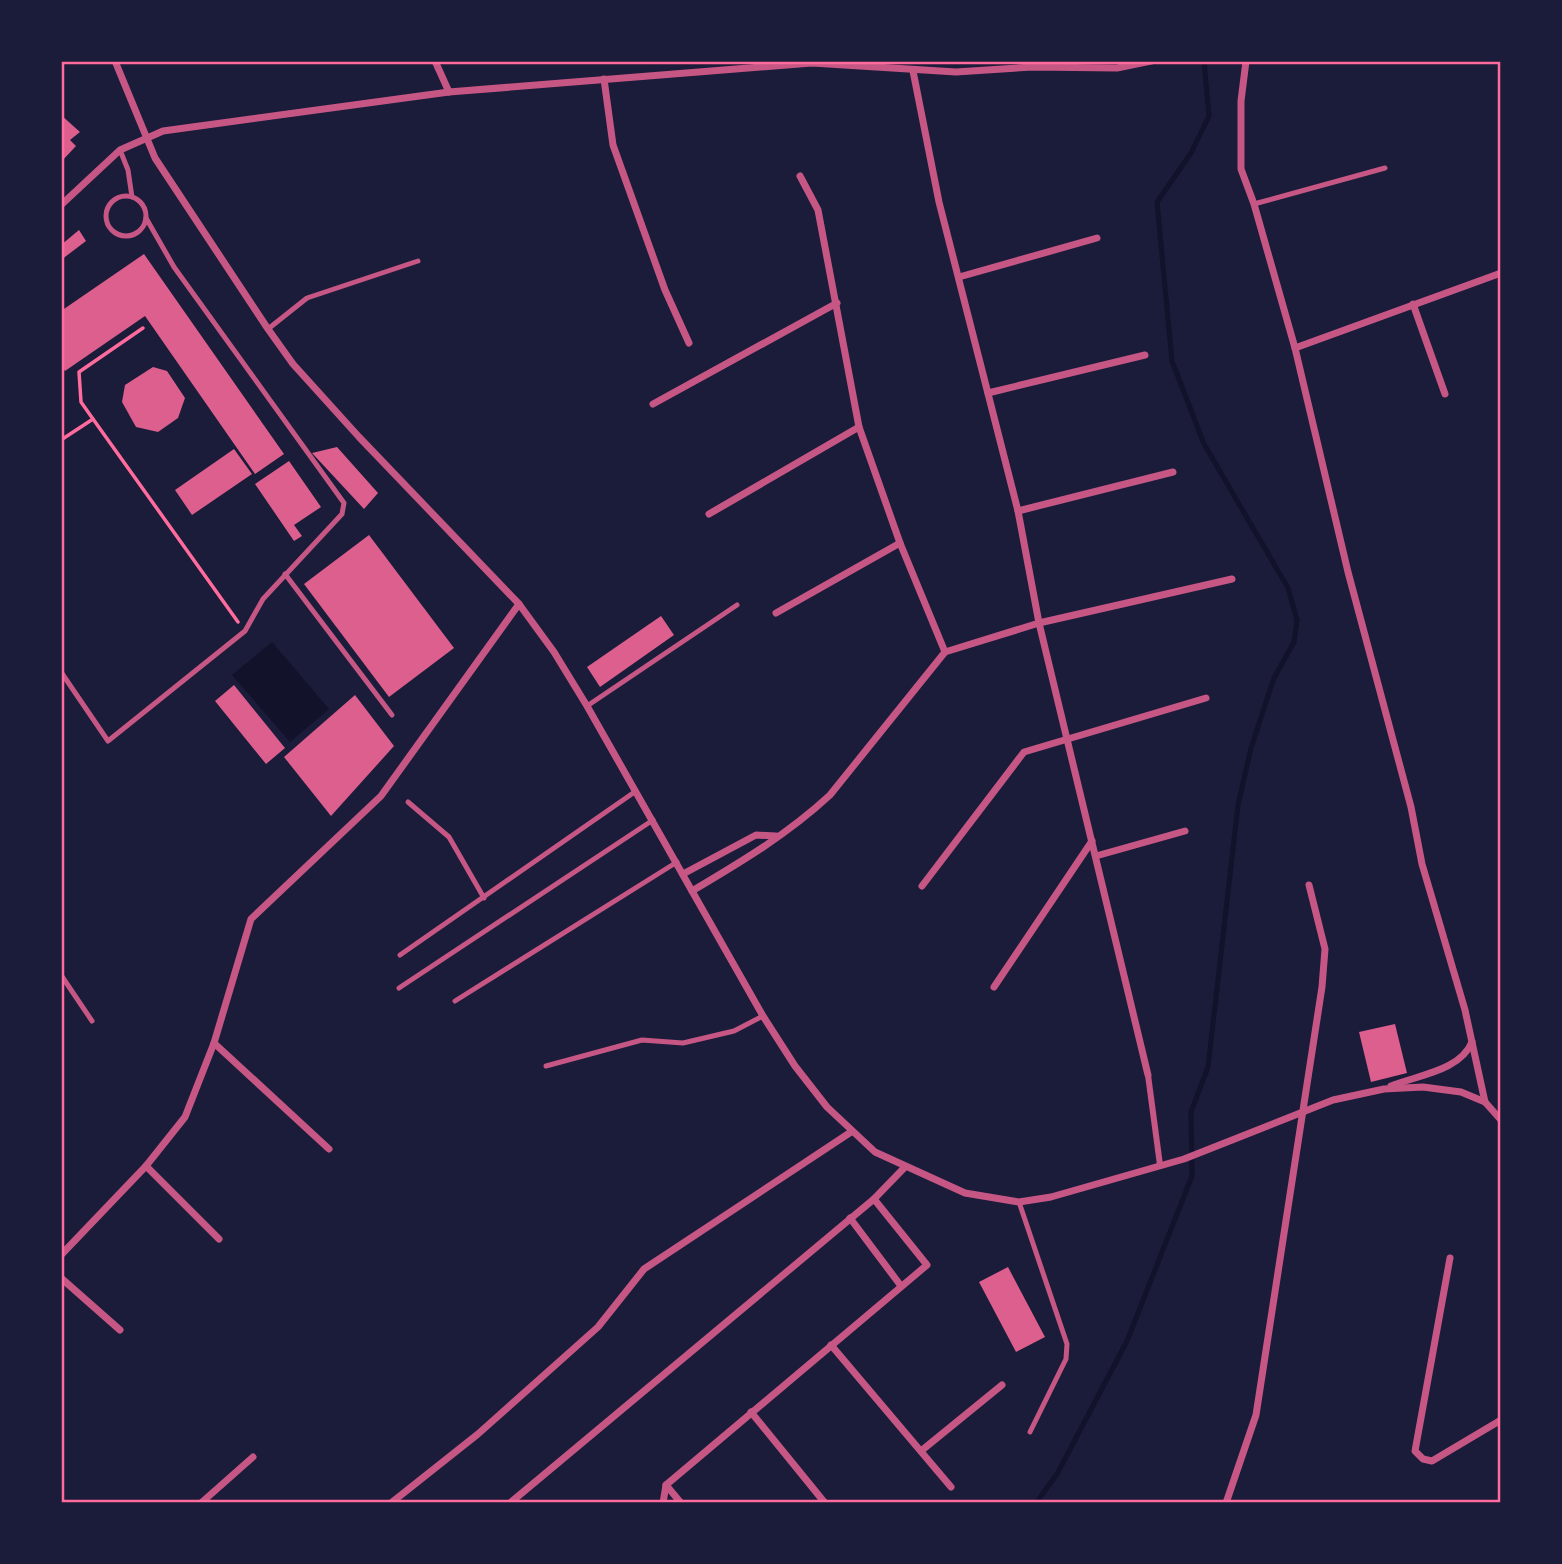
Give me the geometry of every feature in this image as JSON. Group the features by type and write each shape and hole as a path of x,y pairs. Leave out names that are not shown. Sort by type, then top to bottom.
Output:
{"street":[{"path":"115,61 144,137 155,158 268,329 293,364 359,437 519,604 554,652 587,706 763,1016 795,1066 851,1132 875,1152 965,1194 1019,1202 1051,1197 1204,1153 1333,1100 1384,1089 1457,1063 1467,1054 1472,1041"},
{"path":"435,61 449,92"},
{"path":"61,205 120,149 163,131 449,92 812,62 913,71 1117,68 1151,61"},
{"path":"1246,61 1241,101 1241,169 1254,204 1295,348 1385,718 1472,1041 1485,1102"},
{"path":"913,71 959,277 1018,510 1039,624 1148,1075 1160,1165"},
{"path":"604,79 612,145 665,289 689,343"},
{"path":"800,176 818,210 859,427 900,543 945,652"},
{"path":"959,277 1097,238"},
{"path":"1295,348 1501,273"},
{"path":"653,404 837,303"},
{"path":"1413,304 1445,394"},
{"path":"988,393 1145,355"},
{"path":"709,514 859,427"},
{"path":"1018,510 1173,472"},
{"path":"776,613 900,543"},
{"path":"692,891 765,848 776,836 808,815 830,795 945,652 1039,624 1232,579"},
{"path":"61,1255 146,1166 185,1117 214,1043 251,919 381,796 519,604"},
{"path":"922,886 1024,752 1206,698"},
{"path":"1096,856 1185,831"},
{"path":"683,874 756,835 776,836"},
{"path":"995,987 1093,841"},
{"path":"1226,1503 1256,1415 1303,1113 1325,949 1310,885"},
{"path":"214,1043 329,1149"},
{"path":"1384,1089 1423,1087 1461,1092 1485,1102 1501,1120"},
{"path":"391,1503 478,1434 598,1327 644,1269 851,1132"},
{"path":"146,1166 219,1239"},
{"path":"510,1503 874,1199 905,1167"},
{"path":"663,1503 666,1485 927,1265 874,1199"},
{"path":"850,1219 901,1286"},
{"path":"1450,1258 1415,1451 1423,1459 1432,1461 1501,1420"},
{"path":"61,1278 120,1330"},
{"path":"831,1345 951,1487"},
{"path":"921,1451 1002,1385"},
{"path":"751,1412 825,1503"},
{"path":"201,1503 253,1457"},
{"path":"666,1485 681,1503"}],"lane":[{"path":"120,149 128,170 132,197"},
{"path":"1254,204 1385,168"},
{"path":"61,672 108,741 245,631 263,599 342,514 344,503 174,267 146,218 143,205 132,197 118,198 110,204 106,214 108,226 114,233 125,236 141,230 146,218"},
{"path":"268,329 307,298 418,261"},
{"path":"285,574 391,715"},
{"path":"587,706 737,605"},
{"path":"400,955 636,790"},
{"path":"408,802 449,837 484,898"},
{"path":"400,988 653,820"},
{"path":"455,1001 677,862"},
{"path":"61,975 92,1021"},
{"path":"546,1066 642,1040 682,1043 734,1031 763,1016"},
{"path":"1019,1202 1067,1344 1066,1359 1030,1432"}],"path":[{"path":"143,328 79,372 80,402 245,631"},
{"path":"61,440 93,419"}],"shaded area":[{"path":"272,642 329,709 290,742 232,675"}],"building":[{"path":"61,115 80,132 70,140 76,146 61,162"},
{"path":"79,230 86,241 61,260 61,245"},
{"path":"144,254 284,454 255,474 145,316 65,371 61,365 61,311"},
{"path":"153,367 167,371 185,398 178,418 158,432 136,427 122,402 125,385"},
{"path":"337,447 378,493 364,509 312,453"},
{"path":"234,449 252,474 192,515 175,490"},
{"path":"289,461 321,507 294,525 302,536 294,541 255,484"},
{"path":"369,535 454,648 389,697 304,584"},
{"path":"661,616 674,635 600,687 587,667"},
{"path":"234,685 285,748 266,764 215,701"},
{"path":"355,695 394,746 331,816 284,757"},
{"path":"1395,1024 1407,1073 1371,1082 1359,1032"},
{"path":"1008,1267 1045,1337 1016,1352 979,1282"}],"waterway":[{"path":"1036,1503 1057,1474 1127,1341 1192,1176 1191,1112 1208,1067 1238,805 1251,748 1274,678 1294,642 1297,620 1288,588 1204,444 1172,361 1157,202 1191,153 1209,116 1204,61"}]}
